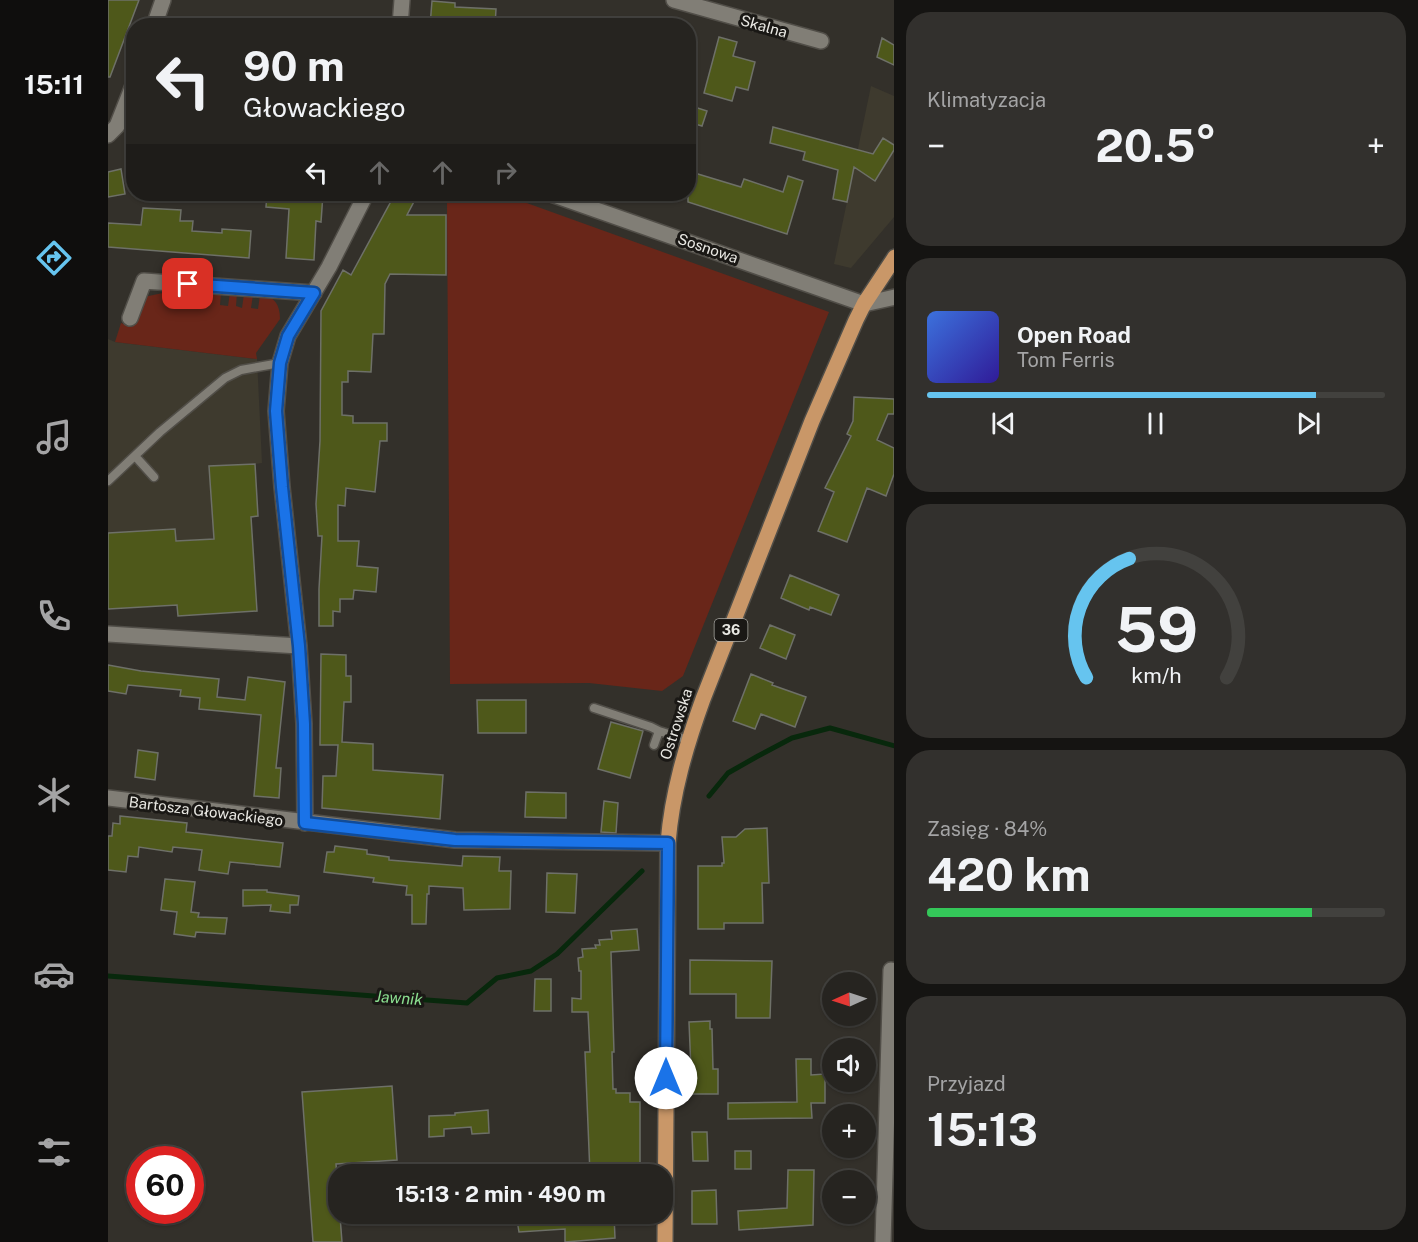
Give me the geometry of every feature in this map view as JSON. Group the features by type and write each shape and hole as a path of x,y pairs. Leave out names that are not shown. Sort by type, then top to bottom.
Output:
{"main road":[{"name":"Ostrowska","path":"665,1242 668,843 674,796 688,740 812,422 846,339 864,304 894,257"}],"street":[{"path":"157,18 163,0"},
{"path":"401,18 402,0"},
{"name":"Skalna","path":"674,0 820,41"},
{"path":"108,135 117,126 126,103"},
{"path":"305,823 304,724 299,646 276,411 280,363 288,336 329,267 362,201"},
{"name":"Sosnowa","path":"571,201 864,304"},
{"path":"130,318 144,281 314,293"},
{"path":"864,304 894,297"},
{"path":"108,634 299,646"},
{"name":"Bartosza Głowackiego","path":"108,798 455,840 668,843"},
{"path":"883,1242 891,969"}],"lane":[{"path":"108,481 193,403 225,378 240,370 280,363"},
{"path":"135,456 154,477"},
{"path":"594,708 688,740"},
{"path":"654,745 659,731"}],"shaded area":[{"path":"871,86 894,96 894,217 851,268 834,264"},
{"path":"521,201 829,312 683,676 662,691 589,683 450,684 447,202"},
{"path":"186,288 185,301 210,304 212,291 221,292 220,305 228,306 230,293 237,293 236,306 242,308 244,294 253,295 251,308 258,309 260,295 269,297 275,302 279,309 280,319 256,353 257,359 115,342 121,323 132,327 144,297"},
{"path":"108,339 115,342 257,359 262,463 255,464 258,516 251,517 257,611 178,616 177,605 108,609"}],"building":[{"path":"108,0 139,0 132,18 126,18 126,35 110,77 108,77"},
{"path":"432,1 455,3 455,7 496,9 495,18 431,18"},
{"path":"719,37 737,42 733,56 755,62 748,90 736,87 732,101 704,93"},
{"path":"882,38 894,45 894,65 877,57"},
{"path":"696,108 707,111 702,126 696,124"},
{"path":"773,127 873,154 883,138 894,145 894,150 875,181 854,167 847,202 833,199 838,170 803,160 805,152 770,143"},
{"path":"121,169 125,194 108,197 108,172"},
{"path":"696,173 741,187 744,179 783,192 788,176 803,181 787,234 688,202 696,201"},
{"path":"266,201 322,201 321,222 316,221 314,260 286,258 289,209 266,207"},
{"path":"391,201 414,201 407,215 446,215 446,275 390,274 385,284 384,334 373,334 371,372 348,371 348,382 342,382 342,415 353,416 353,423 387,423 387,441 380,441 375,492 346,488 345,506 338,505 338,541 359,541 357,566 378,568 376,592 354,590 353,599 340,599 340,612 333,611 333,626 319,626 322,536 318,536 316,504 320,441 321,311 343,270 351,275"},
{"path":"143,208 181,210 180,221 193,221 192,231 222,233 222,229 251,231 249,258 108,247 108,223 141,225"},
{"path":"854,397 894,399 894,414 888,414 877,440 894,448 894,474 886,496 867,488 847,542 818,531 834,492 825,488 851,436 847,434 853,421"},
{"path":"255,464 258,516 251,517 257,611 178,616 177,605 108,609 108,533 175,529 176,541 214,539 209,466"},
{"path":"790,575 839,595 831,615 810,607 809,610 781,598"},
{"path":"770,625 795,635 786,659 760,648"},
{"path":"321,654 346,655 346,676 351,676 351,702 344,702 342,742 373,744 373,770 443,775 440,819 322,808 323,776 336,776 338,745 320,745"},
{"path":"108,665 141,671 219,679 217,697 245,700 248,677 285,682 276,768 281,768 279,798 254,796 261,715 199,709 200,698 180,696 181,690 128,685 126,694 108,691"},
{"path":"751,674 773,683 772,685 806,697 795,727 761,714 755,729 733,721"},
{"path":"477,700 526,700 526,733 478,733"},
{"path":"611,722 643,731 630,778 598,769"},
{"path":"138,750 158,753 155,780 135,777"},
{"path":"526,792 566,793 566,818 525,817"},
{"path":"604,801 618,803 616,833 601,832"},
{"path":"120,816 187,823 186,832 283,843 280,867 230,862 228,874 199,870 202,850 173,847 172,852 139,847 138,857 128,856 126,872 108,870 108,836 112,836 113,823 120,824"},
{"path":"767,828 769,883 762,883 763,923 724,923 724,929 698,929 698,866 722,866 724,863 722,837 736,837 745,829"},
{"path":"335,846 367,850 367,854 389,857 389,860 462,866 463,856 500,857 499,871 511,871 510,909 464,910 463,888 429,886 426,924 412,924 412,895 406,895 407,886 373,882 374,878 324,872 327,852 334,852"},
{"path":"547,873 577,874 575,913 546,912"},
{"path":"165,879 195,882 191,912 199,913 198,917 227,918 225,934 196,932 195,937 174,934 177,912 161,910"},
{"path":"243,890 267,890 267,892 299,896 298,905 290,905 290,913 270,911 271,905 243,906"},
{"path":"637,929 639,950 611,952 614,1052 612,1052 613,1089 616,1089 616,1093 630,1093 630,1102 640,1102 640,1164 590,1164 585,1052 590,1052 588,1012 572,1012 572,998 581,999 581,971 579,971 578,958 583,957 582,949 596,948 595,945 600,945 599,940 612,939 611,931"},
{"path":"690,960 772,961 770,1018 736,1018 736,994 690,994"},
{"path":"535,979 551,979 551,1011 534,1011"},
{"path":"710,1021 713,1069 718,1069 718,1094 692,1094 692,1083 676,1082 676,1070 691,1070 689,1022"},
{"path":"796,1059 811,1059 811,1075 822,1074 822,1092 825,1092 825,1103 811,1103 812,1118 728,1119 728,1103 797,1102"},
{"path":"392,1086 397,1160 328,1164 328,1224 341,1224 342,1242 313,1242 302,1092"},
{"path":"488,1110 489,1133 472,1134 471,1127 444,1129 444,1136 429,1137 429,1116"},
{"path":"692,1132 707,1132 708,1161 693,1161"},
{"path":"735,1151 751,1151 751,1169 735,1169"},
{"path":"788,1170 814,1170 813,1225 739,1230 738,1211 787,1208"},
{"path":"716,1190 717,1224 692,1224 692,1191"},
{"path":"518,1224 614,1224 615,1238 565,1242 565,1229 519,1232"}],"waterway":[{"name":"Jawnik","path":"709,796 728,773 792,738 830,728 894,746"},
{"name":"Jawnik","path":"108,976 467,1003 497,978 531,971 557,954 642,871"}],"route":[{"path":"188,284 314,293 288,336 280,363 276,411 299,646 304,724 305,823 455,840 668,843 666,1078"}]}
